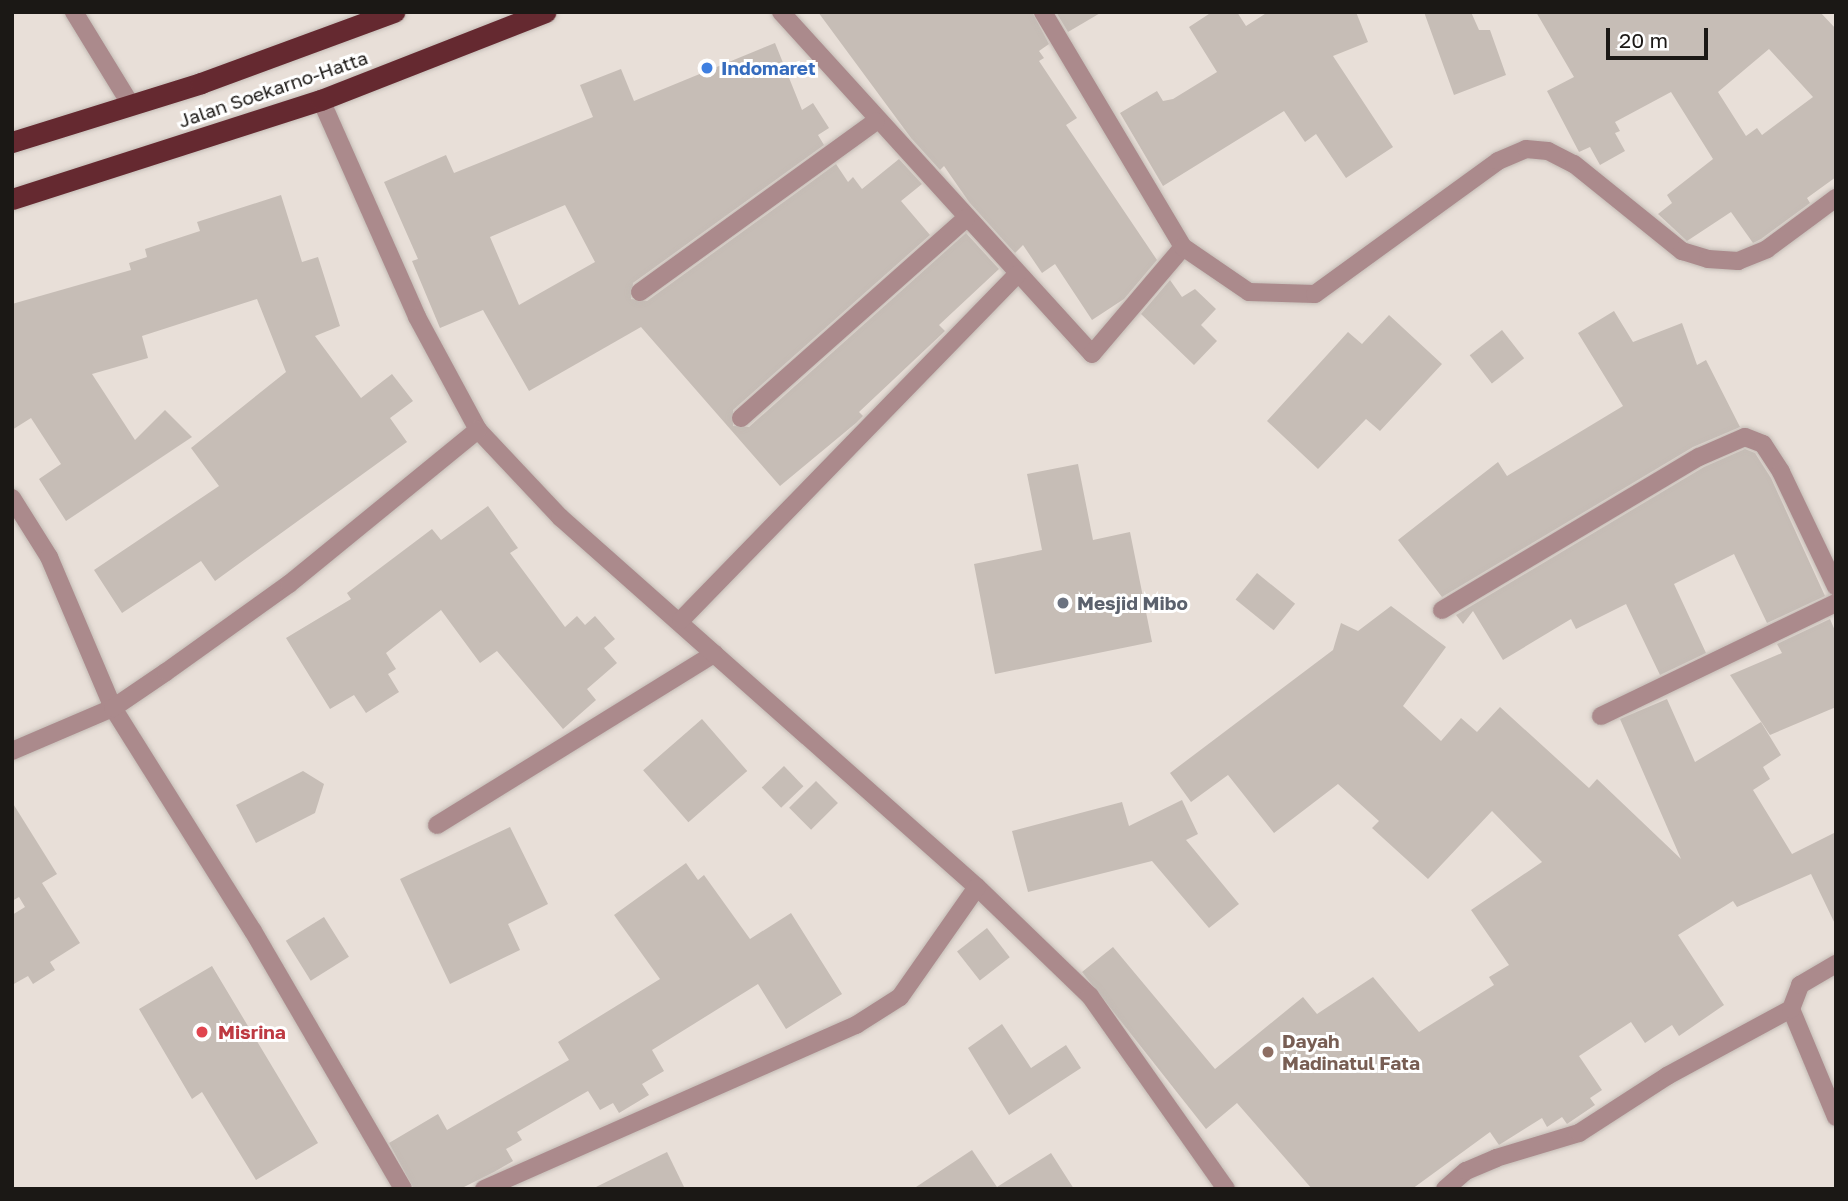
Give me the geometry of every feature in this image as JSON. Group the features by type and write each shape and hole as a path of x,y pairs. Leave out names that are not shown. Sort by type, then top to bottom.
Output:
{"highway":[{"name":"Jalan Soekarno-Hatta","path":"12,142 131,105 394,12"},
{"name":"Jalan Soekarno-Hatta","path":"12,199 321,100 545,12"}],"street":[{"path":"74,12 131,105"},
{"path":"782,12 876,121 1092,354 1183,247"},
{"path":"1043,12 1183,247 1249,292 1315,294 1498,161 1527,149 1548,151 1574,163 1682,251 1708,259 1738,261 1767,249 1836,198"},
{"path":"321,100 417,317 478,430 560,517 681,620 714,654 977,887 1090,996 1226,1189"},
{"path":"640,292 876,121"},
{"path":"741,418 966,218"},
{"path":"681,620 1017,274"},
{"path":"12,751 113,708 289,584 478,430"},
{"path":"1442,610 1699,457 1745,438 1763,444 1781,472 1836,587"},
{"path":"12,498 49,557 113,708 253,931 403,1189"},
{"path":"1601,716 1836,603"},
{"path":"437,825 714,654"},
{"path":"484,1189 856,1025 900,997 977,887"},
{"path":"1445,1189 1466,1171 1496,1158 1579,1133 1667,1076 1791,1009 1800,985 1836,964"},
{"path":"1791,1009 1836,1117"}],"building":[{"path":"818,12 1032,12 1049,44 1039,51 1044,58 1039,61 1077,118 1066,125 1157,260 1124,299 1092,320 1055,264 1042,273 1023,245 1015,253 969,202 944,166 940,170 911,138"},
{"path":"1056,12 1102,12 1068,32"},
{"path":"1212,12 1237,12 1246,26 1268,12 1356,12 1368,42 1333,56 1393,147 1346,178 1316,134 1305,142 1284,111 1163,186 1120,113 1157,91 1163,101 1173,99 1217,72 1189,27"},
{"path":"1424,12 1471,12 1479,30 1490,30 1506,75 1454,95"},
{"path":"1536,12 1820,12 1836,29 1836,177 1807,198 1810,203 1753,243 1731,212 1687,241 1658,214 1672,203 1667,195 1713,159 1671,92 1615,122 1620,131 1615,133 1625,151 1600,165 1590,147 1579,152 1547,91 1574,77","holes":["1769,49 1813,97 1762,135 1757,128 1746,136 1718,92"]},
{"path":"775,43 802,110 813,103 829,128 818,135 824,145 633,283 631,299 647,301 836,164 848,182 853,177 862,189 899,159 922,184 901,201 930,235 733,410 733,426 749,427 966,233 999,269 939,325 945,331 859,412 863,416 856,423 780,486 641,327 529,391 483,310 440,328 412,261 418,259 384,182 446,155 454,173 593,117 580,85 621,69 634,101","holes":["565,205 595,262 519,305 490,237"]},
{"path":"281,195 302,262 318,257 340,326 315,336 361,398 392,374 413,401 390,418 407,442 215,581 201,561 122,613 94,570 219,486 191,448 286,372 257,299 142,336 148,358 92,374 135,440 165,410 192,437 66,521 39,479 61,464 31,418 12,430 12,304 131,270 129,263 147,257 145,249 200,231 197,222"},
{"path":"1170,280 1182,297 1195,289 1216,309 1201,325 1217,341 1194,365 1141,314"},
{"path":"1614,311 1633,342 1682,323 1697,365 1706,360 1740,427 1693,447 1442,597 1398,540 1498,462 1507,476 1623,406 1578,333"},
{"path":"1389,315 1442,364 1380,431 1366,419 1318,469 1267,421 1348,332 1362,344"},
{"path":"1502,330 1524,358 1492,384 1470,355"},
{"path":"1745,449 1755,453 1771,478 1825,596 1767,623 1734,554 1674,584 1706,653 1660,675 1626,604 1576,629 1571,619 1503,660 1473,611 1463,624 1456,615 1704,467"},
{"name":"Mesjid Mibo","path":"1078,464 1093,540 1130,532 1152,642 995,674 974,564 1042,550 1027,474"},
{"path":"488,506 518,548 510,553 565,627 577,616 585,625 595,616 615,639 604,648 617,663 587,689 596,700 563,729 497,651 480,663 441,610 386,653 396,669 388,674 399,692 366,713 354,695 330,709 286,638 351,599 347,593 432,529 441,540"},
{"path":"1257,573 1295,604 1274,630 1236,599"},
{"path":"1391,606 1446,647 1403,706 1441,741 1461,718 1477,732 1500,707 1589,788 1597,779 1681,859 1620,719 1667,699 1695,762 1761,722 1781,755 1763,767 1770,779 1753,790 1792,854 1836,832 1836,926 1811,874 1737,907 1733,901 1678,935 1724,1005 1679,1036 1672,1025 1645,1043 1631,1022 1579,1056 1602,1090 1590,1098 1595,1105 1567,1124 1562,1117 1547,1127 1542,1118 1499,1145 1490,1132 1412,1189 1312,1189 1237,1103 1206,1129 1082,972 1113,947 1215,1069 1303,997 1317,1014 1373,977 1419,1032 1494,985 1489,977 1509,965 1471,910 1542,862 1492,811 1428,879 1372,828 1379,821 1338,784 1274,833 1228,775 1191,802 1170,773 1333,650 1341,623 1358,631"},
{"path":"1830,619 1836,633 1836,707 1770,735 1730,675 1782,653 1777,644"},
{"path":"702,719 747,771 688,822 643,770"},
{"path":"784,766 803,786 781,808 762,788"},
{"path":"303,771 324,784 315,813 256,843 236,805"},
{"path":"816,781 838,803 811,830 789,808"},
{"path":"1182,800 1198,834 1186,840 1239,904 1209,928 1152,861 1028,892 1012,831 1122,802 1129,826"},
{"path":"12,802 57,874 42,883 80,943 50,962 55,970 33,984 28,976 12,985 12,915 25,907 19,897 12,901"},
{"path":"510,827 548,904 508,924 520,950 450,984 400,879"},
{"path":"686,863 698,880 704,875 750,939 791,913 842,994 786,1029 758,984 652,1050 664,1071 642,1084 649,1095 619,1113 613,1103 600,1110 588,1091 517,1132 522,1140 506,1149 513,1161 494,1172 460,1189 414,1189 389,1143 438,1114 447,1130 569,1060 558,1042 660,979 614,915"},
{"path":"324,917 349,957 311,981 286,941"},
{"path":"987,928 1010,957 980,981 957,951"},
{"path":"212,966 318,1143 256,1180 202,1092 192,1099 139,1009"},
{"path":"1002,1024 1031,1068 1066,1045 1081,1068 1009,1115 968,1048"},
{"path":"972,1150 997,1187 1051,1153 1074,1189 913,1189"},
{"path":"667,1152 685,1189 592,1189"}],"place":[{"name":"Indomaret","path":"707,68"},
{"name":"Mesjid Mibo","path":"1063,603"},
{"name":"Misrina","path":"202,1032"},
{"name":"Dayah Madinatul Fata","path":"1268,1052"}]}
